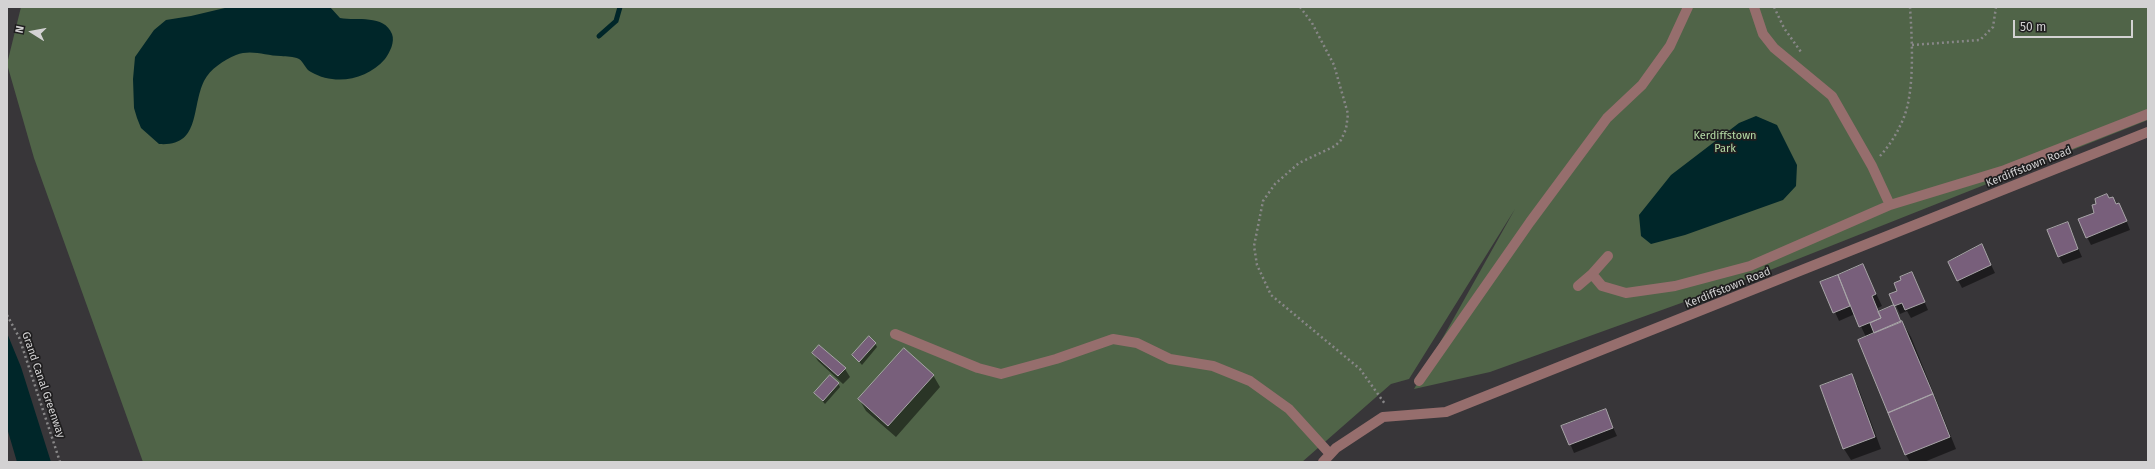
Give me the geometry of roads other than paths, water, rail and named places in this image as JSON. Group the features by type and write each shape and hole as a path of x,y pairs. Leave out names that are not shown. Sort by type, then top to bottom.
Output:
{"street":[{"path":"1419,381 1530,222 1607,118 1642,85 1665,53 1688,7"},
{"path":"1754,7 1763,34 1774,48 1832,96 1872,166 1890,205"},
{"path":"1592,274 1602,286 1626,292 1675,286 1750,266 1890,205 2004,170 2148,114"},
{"name":"Kerdiffstown Road","path":"1322,462 1336,448 1383,417 1446,412 2148,132"},
{"path":"1578,286 1592,274 1608,256"},
{"path":"895,334 978,368 1002,374 1056,359 1113,339 1137,343 1170,358 1213,366 1250,381 1289,409 1330,454"}],"water":[{"path":"229,7 330,7 340,18 369,20 383,23 392,34 392,44 387,56 378,66 360,76 340,80 330,79 311,72 301,60 294,57 253,53 242,53 236,55 218,65 204,81 188,133 182,139 172,143 159,144 141,128 134,108 133,79 135,57 154,30 166,20"},
{"path":"1756,116 1777,125 1797,165 1796,186 1783,200 1685,235 1651,244 1641,236 1639,215 1671,175 1739,123"},
{"path":"7,333 21,367 51,462 17,462 7,428"}],"waterway":[{"path":"599,36 616,21 620,7"}],"park label":[{"name":"Kerdiffstown Park","path":"1725,142"}]}
